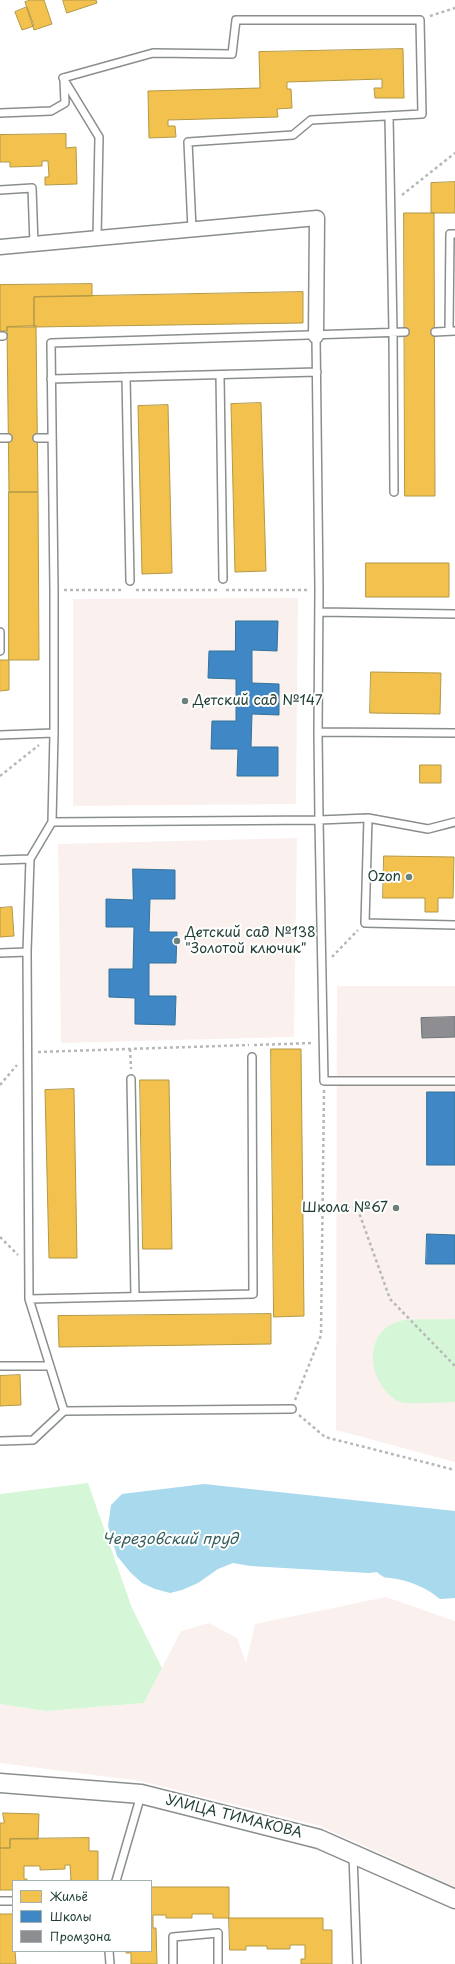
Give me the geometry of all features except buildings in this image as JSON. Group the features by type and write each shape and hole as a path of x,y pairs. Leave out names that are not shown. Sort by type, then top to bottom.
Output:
{"street":[{"path":"0,247 317,218 316,336"},
{"name":"УЛИЦА ТИМАКОВА","path":"0,1783 141,1794 319,1839 455,1899"}],"lane":[{"path":"63,78 154,54 232,54 236,20 420,20 422,114 311,120 293,134 188,142 192,229"},
{"path":"0,113 51,112 65,103 63,78"},
{"path":"63,78 99,137 97,238"},
{"path":"389,116 394,492"},
{"path":"0,190 32,188 34,244"},
{"path":"435,332 452,331 450,234 455,234"},
{"path":"64,1411 29,1299 27,952 30,859 52,822 54,733 54,590 51,343 316,336 405,332"},
{"path":"316,336 319,590 318,732 324,1081 455,1082"},
{"path":"51,379 317,372"},
{"path":"220,375 223,579"},
{"path":"126,377 130,581"},
{"path":"0,438 8,438"},
{"path":"37,438 52,438"},
{"path":"319,612 455,614"},
{"path":"0,632 0,651"},
{"path":"318,732 455,733"},
{"path":"0,735 54,733"},
{"path":"52,822 319,820 368,818 428,829 455,822"},
{"path":"368,818 365,923 455,925"},
{"path":"0,860 30,859"},
{"path":"0,953 27,952"},
{"path":"29,1299 253,1294 252,1057"},
{"path":"131,1079 135,1297"},
{"path":"0,1366 50,1366"},
{"path":"0,1441 33,1440 64,1411 292,1409"},
{"path":"116,1880 141,1794"},
{"path":"353,1854 357,1964"},
{"path":"0,1901 12,1901"},
{"path":"173,1964 173,1937 218,1933 218,1964"},
{"path":"109,1952 110,1964"}],"path":[{"path":"420,20 455,8"},
{"path":"390,204 455,153"},
{"path":"54,590 319,590"},
{"path":"0,776 54,733"},
{"path":"322,967 365,923"},
{"path":"0,1085 28,1052 323,1043"},
{"path":"130,1049 131,1079"},
{"path":"324,1081 321,1335 292,1409 325,1437 455,1470"},
{"path":"323,1211 357,1207 390,1299 455,1366"},
{"path":"0,1237 30,1267"}],"shaded area":[{"name":"Детский сад №147","path":"298,598 296,804 73,806 73,599"},
{"name":"Детский сад №138 \"Золотой ключик\"","path":"297,838 294,1037 61,1043 58,844"},
{"name":"Школа №67","path":"337,986 455,986 455,1462 336,1430"},
{"path":"386,1597 455,1621 455,1887 320,1826 140,1781 0,1763 0,1704 46,1711 144,1703 181,1631 209,1623 237,1638 246,1663 255,1624"}],"green space":[{"path":"455,1319 455,1402 404,1403 400,1402 389,1394 381,1384 375,1372 373,1360 374,1347 379,1336 387,1327 400,1321"},
{"path":"88,1483 132,1608 162,1668 144,1703 46,1711 0,1704 0,1494"}],"water":[{"name":"Черезовский пруд","path":"204,1484 455,1511 455,1598 440,1599 420,1586 403,1580 385,1577 377,1572 369,1573 250,1566 233,1563 218,1569 198,1583 182,1590 170,1593 155,1589 142,1583 131,1573 117,1556 108,1526 111,1505 122,1494"}],"place":[{"name":"Детский сад №147","path":"185,701"},
{"name":"Ozon","path":"409,877"},
{"name":"Детский сад №138 \"Золотой ключик\"","path":"177,941"},
{"name":"Школа №67","path":"396,1208"}]}
